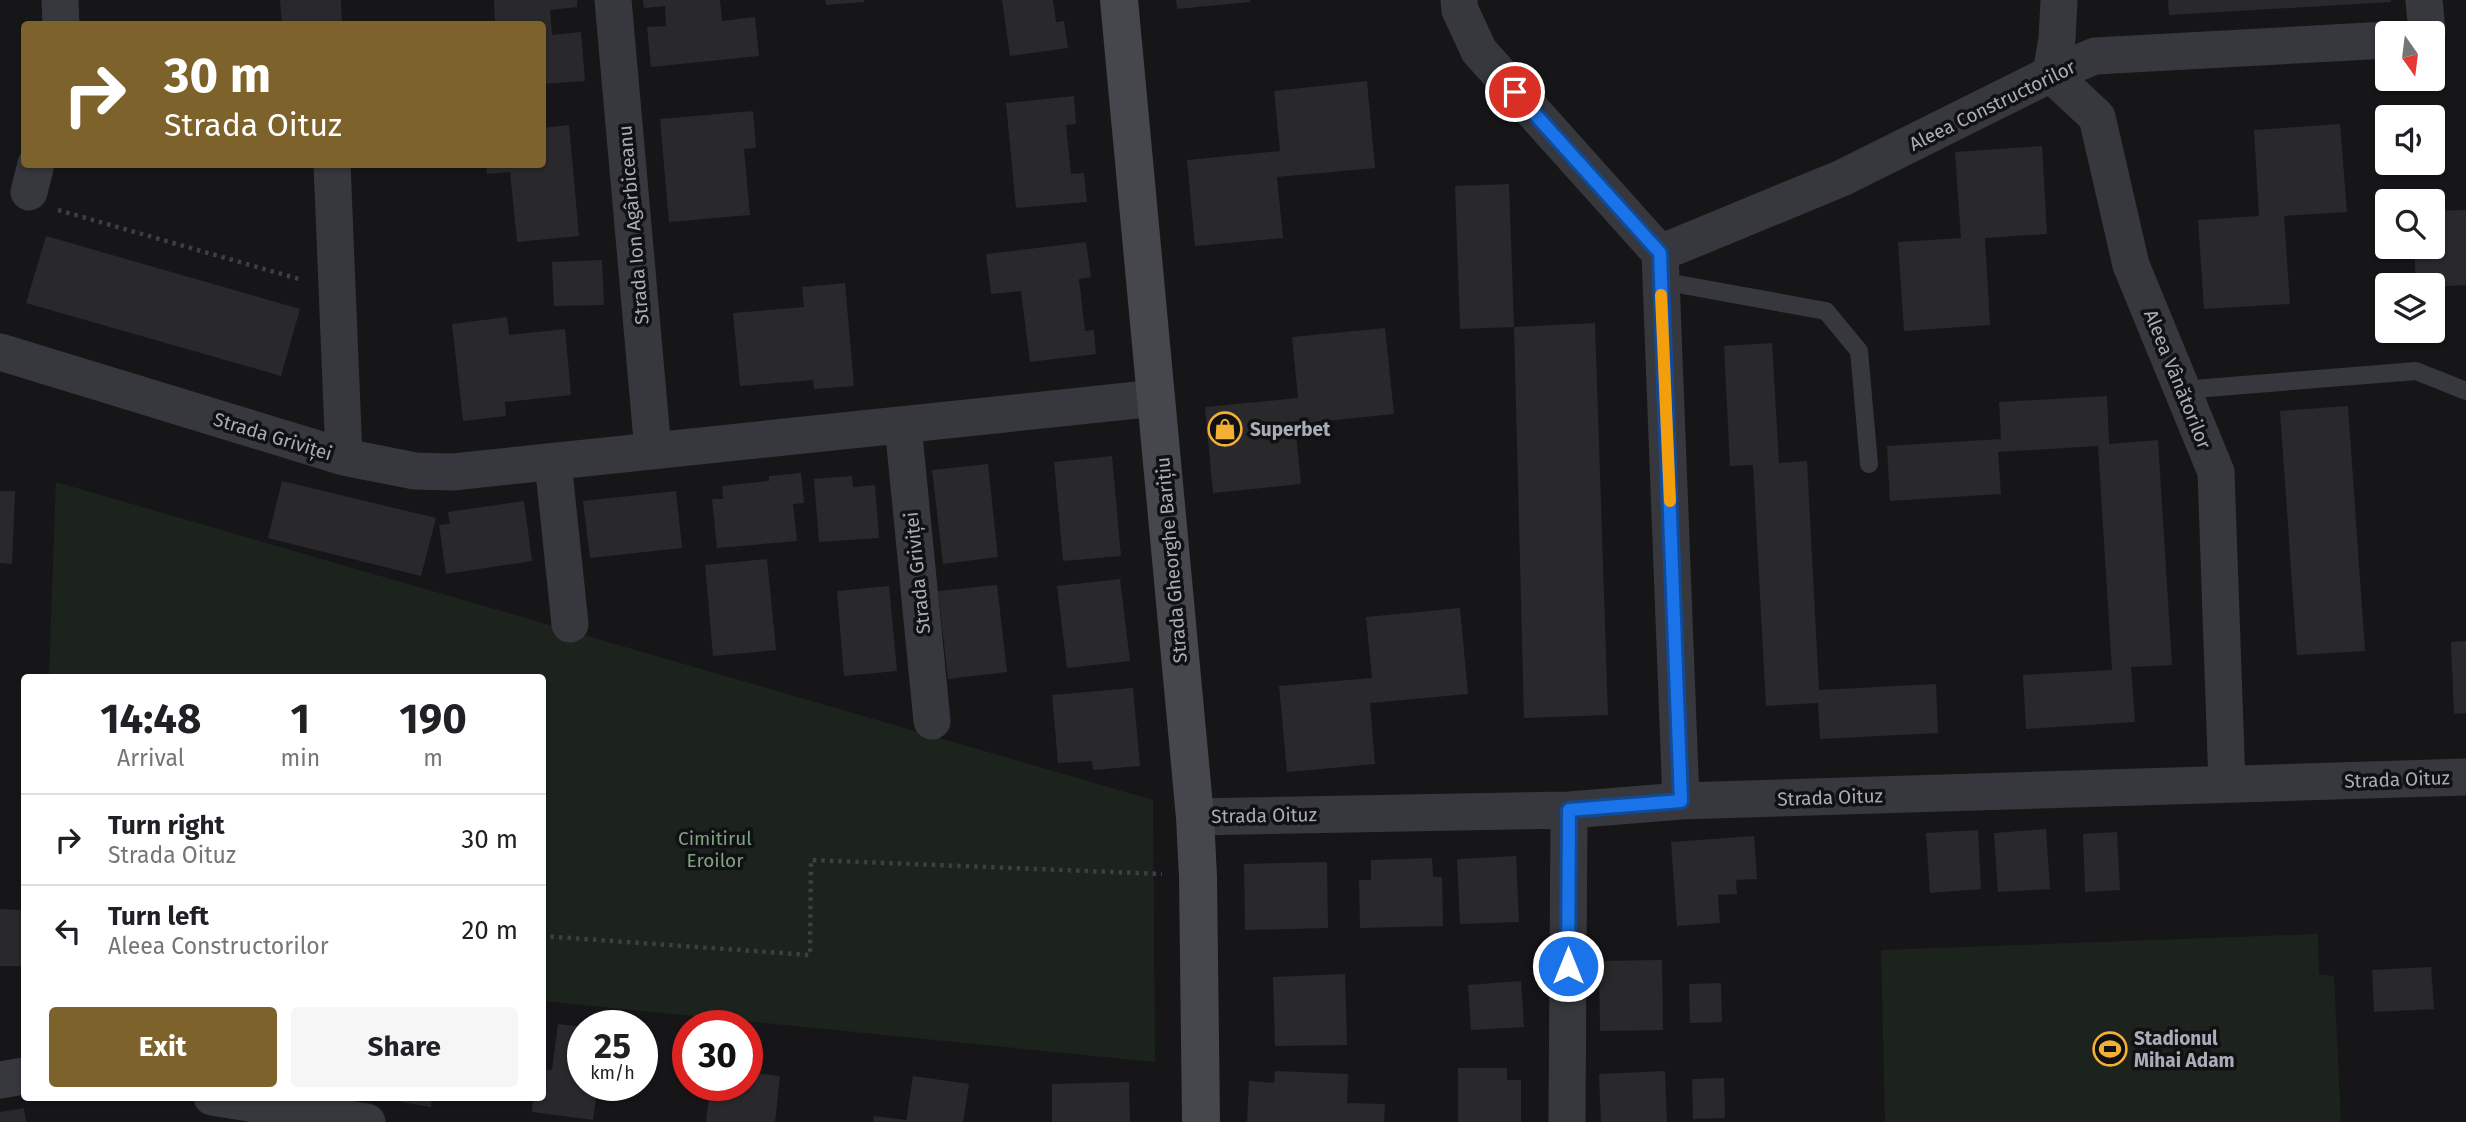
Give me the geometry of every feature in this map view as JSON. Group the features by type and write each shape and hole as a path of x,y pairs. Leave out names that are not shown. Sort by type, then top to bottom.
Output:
{"street":[{"path":"60,0 61,21"},
{"name":"Strada Ion Agârbiceanu","path":"613,0 653,451"},
{"name":"Strada Gheorghe Barițiu","path":"1119,0 1195,817 1202,1122"},
{"path":"1459,0 1460,10 1479,51 1660,267 1681,801"},
{"path":"2051,74 2057,39 2059,0"},
{"path":"2424,0 2426,21"},
{"name":"Aleea Constructorilor","path":"1660,267 2051,74 2095,56 2375,41"},
{"name":"Aleea Vânătorilor","path":"2051,74 2096,117 2131,265 2216,472 2227,784"},
{"path":"332,168 344,457"},
{"name":"Strada Griviței","path":"0,352 344,457 415,471 453,472 1156,398"},
{"name":"Strada Griviței","path":"903,425 932,721"},
{"path":"553,462 570,624"},
{"name":"Strada Oituz","path":"1195,817 1569,810 1681,801 2466,777"},
{"path":"1567,1122 1569,810"},
{"path":"0,1080 21,1076"},
{"path":"237,1101 367,1122"}],"lane":[{"path":"1660,267 1826,311 1859,351 1869,464"},
{"path":"2182,390 2417,371 2466,391"}],"path":[{"path":"32,178 52,208 337,290"},
{"path":"546,936 810,955 811,860 1198,877"}],"green space":[{"name":"Cimitirul Eroilor","path":"56,482 1153,800 1155,1062 763,1023 763,1010 672,1010 672,1014 658,1012 658,1010 546,1001 546,674 49,674"},
{"name":"Stadionul Mihai Adam","path":"2318,934 2319,974 2334,976 2341,1122 1885,1122 1881,950"}],"building":[{"path":"280,0 341,0 342,21 282,21"},
{"path":"494,0 577,0 577,7 550,10 552,35 581,32 585,81 546,84 546,21 495,21"},
{"path":"643,0 720,0 722,21 755,17 759,56 651,67 647,27 666,26 665,6 644,8"},
{"path":"825,0 864,0 864,2 826,5"},
{"path":"1002,0 1053,0 1056,22 1064,21 1068,48 1010,56"},
{"path":"1176,0 1250,0 1250,2 1177,9"},
{"path":"2168,0 2391,0 2391,2 2169,15"},
{"path":"1367,81 1375,168 1277,177 1283,238 1195,246 1187,160 1280,151 1274,91"},
{"path":"1074,96 1076,124 1066,125 1071,174 1084,173 1087,202 1016,208 1006,103"},
{"path":"753,111 756,148 744,149 750,215 669,222 660,119"},
{"path":"2340,124 2347,212 2284,216 2290,304 2204,309 2198,220 2259,216 2254,130"},
{"path":"569,125 579,236 517,242 510,172 487,174 486,168 546,168 546,128"},
{"path":"2042,146 2047,234 1985,238 1990,325 1904,331 1898,242 1961,238 1955,152"},
{"path":"1509,184 1514,327 1460,329 1455,186"},
{"path":"2466,210 2466,285 2445,286 2445,273 2415,273 2415,259 2445,259 2445,211"},
{"path":"46,236 300,309 281,376 26,303"},
{"path":"1086,242 1091,277 1079,279 1085,331 1094,330 1096,354 1030,362 1021,291 991,294 986,254"},
{"path":"602,260 604,305 554,306 552,262"},
{"path":"845,283 854,386 814,389 813,380 740,386 733,313 804,307 802,287"},
{"path":"507,317 509,335 565,329 571,395 505,402 506,416 463,421 452,324"},
{"path":"1595,323 1608,715 1524,718 1514,327"},
{"path":"1385,328 1394,414 1295,424 1301,484 1213,493 1205,407 1298,398 1292,337"},
{"path":"1772,343 1779,463 1807,461 1819,690 1936,684 1938,733 1820,739 1818,703 1766,706 1753,465 1730,466 1724,346"},
{"path":"2107,396 2109,444 2158,440 2172,665 2131,667 2135,722 2026,729 2023,675 2112,670 2098,446 1998,452 2001,494 1890,501 1887,446 2001,439 1999,402"},
{"path":"2348,406 2365,651 2297,655 2280,411"},
{"path":"1112,456 1121,556 1063,561 1054,462"},
{"path":"988,464 998,557 943,564 932,470"},
{"path":"801,473 804,503 793,504 797,541 717,548 712,499 723,499 722,486 769,481 769,476"},
{"path":"852,476 853,487 875,485 879,538 819,542 814,479"},
{"path":"282,481 436,518 421,576 268,538"},
{"path":"0,491 15,491 12,564 0,563"},
{"path":"676,491 682,548 590,558 583,501"},
{"path":"524,501 532,561 446,574 439,525 450,524 448,512"},
{"path":"767,559 776,650 713,656 705,565"},
{"path":"1120,579 1130,661 1067,668 1057,586"},
{"path":"997,585 1007,672 948,679 938,591"},
{"path":"889,586 897,671 844,676 837,591"},
{"path":"1460,608 1468,694 1370,703 1375,764 1287,772 1279,686 1372,678 1366,617"},
{"path":"2466,641 2466,713 2454,714 2451,642"},
{"path":"1133,688 1140,766 1093,770 1092,761 1058,763 1052,695"},
{"path":"2046,829 2050,889 1998,892 1994,833"},
{"path":"1978,830 1981,889 1930,893 1926,833"},
{"path":"2117,832 2120,890 2085,892 2083,834"},
{"path":"1754,836 1757,879 1736,880 1737,894 1718,895 1720,923 1677,926 1671,842"},
{"path":"1516,856 1519,922 1460,924 1457,859"},
{"path":"1432,858 1433,877 1442,877 1443,926 1360,928 1359,880 1371,880 1371,860"},
{"path":"1327,862 1328,928 1245,930 1244,864"},
{"path":"0,909 21,910 21,966 0,966"},
{"path":"1662,960 1663,1030 1600,1031 1599,961"},
{"path":"2431,967 2434,1009 2374,1012 2372,970"},
{"path":"1345,974 1347,1045 1275,1046 1273,977"},
{"path":"1521,981 1524,1027 1471,1030 1468,985"},
{"path":"1721,983 1722,1022 1690,1023 1689,984"},
{"path":"558,1024 567,1025 567,1101 596,1101 593,1120 532,1112 533,1101 546,1101 546,1069 552,1070"},
{"path":"1458,1068 1507,1068 1507,1080 1521,1080 1521,1122 1458,1122"},
{"path":"1275,1071 1348,1074 1347,1103 1385,1104 1384,1122 1247,1122 1249,1081 1274,1083"},
{"path":"1665,1071 1667,1122 1601,1122 1599,1074"},
{"path":"763,1074 780,1076 775,1122 706,1122 708,1101 763,1101"},
{"path":"913,1076 969,1084 963,1122 906,1122"},
{"path":"1724,1078 1725,1118 1693,1119 1692,1079"},
{"path":"1129,1082 1130,1122 1052,1122 1052,1084"},
{"path":"401,1101 432,1101 431,1107"},
{"path":"24,1108 26,1122 0,1122 0,1112"},
{"path":"874,1116 906,1120 906,1122 873,1122"}],"slow traffic":[{"path":"1661,295 1670,501"}],"place":[{"name":"Superbet","path":"1225,429"},
{"name":"Stadionul Mihai Adam","path":"2110,1049"}],"route":[{"path":"1515,92 1660,253 1681,801 1569,810 1568,966"}]}
